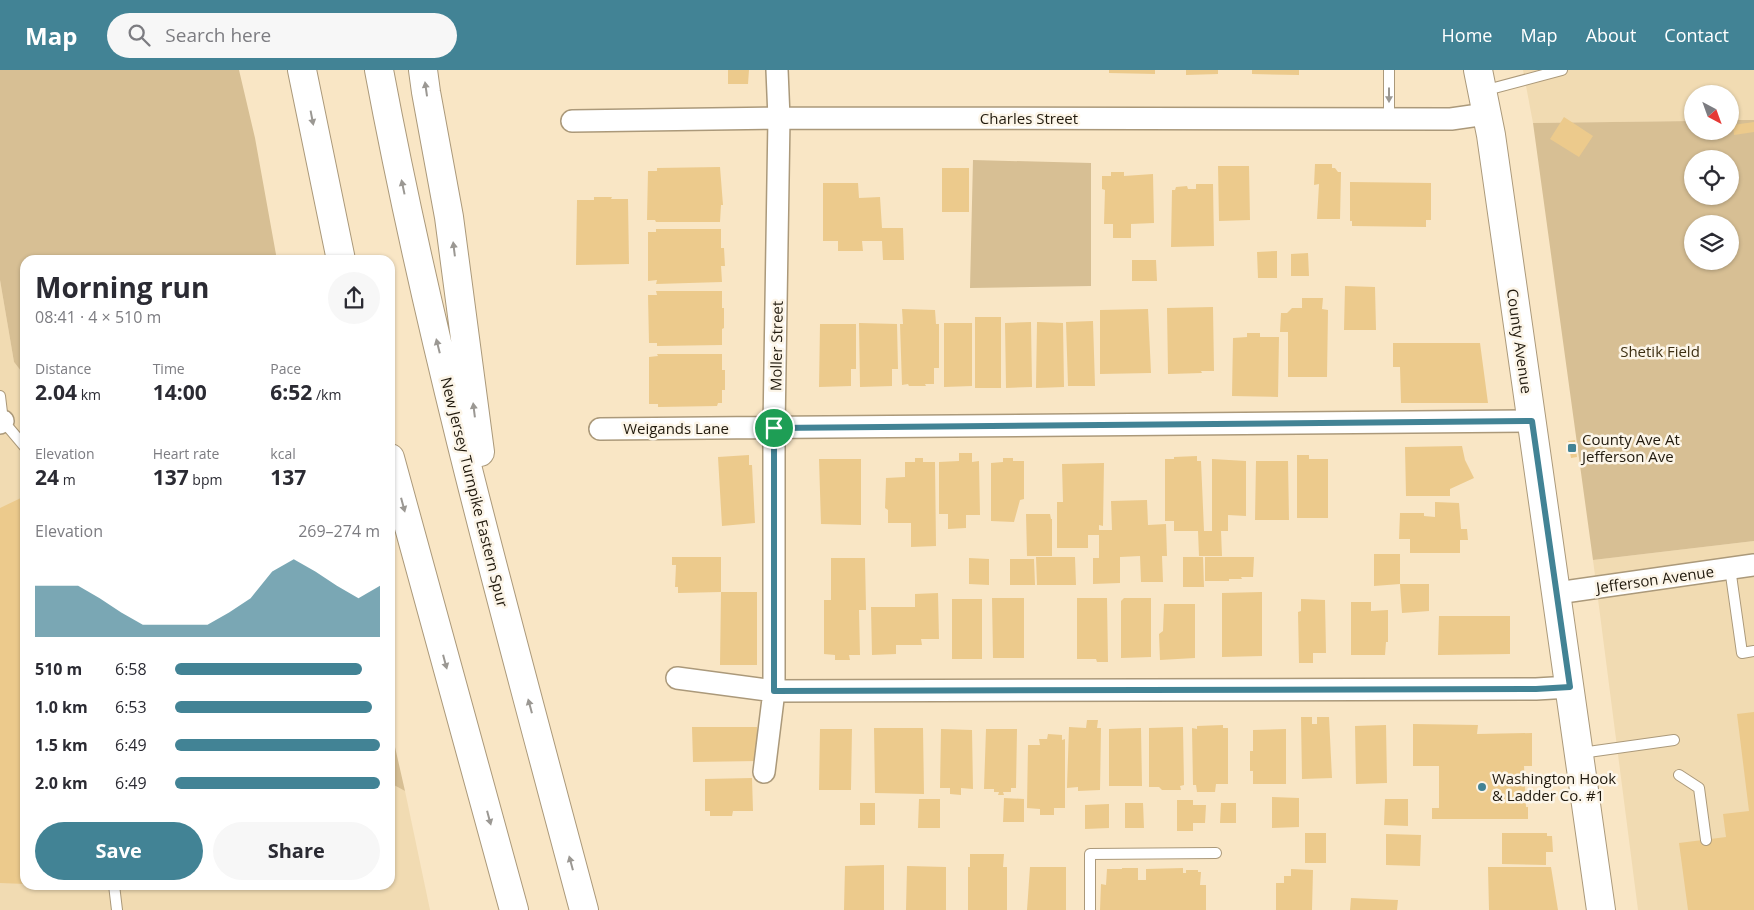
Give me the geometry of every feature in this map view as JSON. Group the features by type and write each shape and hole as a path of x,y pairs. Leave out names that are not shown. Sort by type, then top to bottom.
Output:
{"main road":[{"path":"302,70 341,255"},
{"name":"New Jersey Turnpike Eastern Spur","path":"379,70 423,281 496,580 584,910"},
{"path":"423,70 450,217 496,580"},
{"name":"County Avenue","path":"1482,92 1491,135 1601,910"},
{"path":"395,476 514,910"}],"street":[{"name":"Moller Street","path":"764,772 774,691 774,428 779,118 777,70"},
{"name":"Charles Street","path":"572,121 779,118 1451,119 1482,92"},
{"name":"Weigands Lane","path":"600,429 1532,421"},
{"name":"Jefferson Avenue","path":"1557,593 1754,565"},
{"path":"677,678 774,691 1536,689 1570,687"}],"lane":[{"path":"1389,70 1389,119"},
{"path":"1482,92 1562,70"},
{"path":"0,396 2,422 20,442"},
{"path":"1730,568 1742,653 1754,651"},
{"path":"1579,753 1674,740"},
{"path":"1679,775 1699,788 1706,840"},
{"path":"1090,910 1090,854 1216,854"},
{"path":"115,890 117,910"}],"shaded area":[{"path":"1523,70 1754,70 1754,120 1739,120 1739,85 1684,85 1684,121 1533,123"},
{"path":"0,280 14,362 20,370 20,890 395,890 395,786 405,791 430,910 0,910"},
{"path":"1754,541 1754,910 1638,910 1593,560"}],"green space":[{"path":"0,70 239,70 255,138 276,255 20,255 20,370 14,362 0,280"},
{"name":"Shetik Field","path":"1739,120 1754,120 1754,541 1593,560 1533,123 1684,121 1684,140 1739,140"},
{"path":"973,160 1091,163 1091,286 970,288"},
{"path":"395,747 405,791 395,786"}],"building":[{"path":"728,70 749,70 748,84 728,84"},
{"path":"1109,70 1155,70 1155,74 1109,73"},
{"path":"1186,70 1218,70 1218,74 1186,75"},
{"path":"1252,70 1299,70 1299,75 1252,74"},
{"path":"1564,117 1593,136 1579,157 1550,139"},
{"path":"1754,122 1754,132 1739,134 1739,124"},
{"path":"1315,164 1332,164 1332,168 1341,172 1340,219 1317,219 1319,184 1314,185"},
{"path":"1218,166 1249,166 1250,220 1219,221"},
{"path":"720,167 723,205 721,205 720,222 656,222 655,220 647,220 648,171 657,171 657,168"},
{"path":"942,168 969,168 969,212 942,212"},
{"path":"1111,172 1124,172 1124,176 1153,174 1154,223 1131,224 1131,238 1113,238 1113,224 1104,224 1105,190 1102,189 1102,176 1111,176"},
{"path":"1350,182 1431,183 1431,220 1426,220 1426,227 1352,226 1352,221 1350,221"},
{"path":"823,183 858,183 859,198 880,197 882,228 903,228 904,260 883,260 882,241 862,241 863,251 838,251 838,241 823,241"},
{"path":"1196,184 1213,184 1214,246 1171,247 1172,190 1175,190 1176,187 1187,186 1188,189 1196,189"},
{"path":"594,197 628,199 629,264 576,265 577,200 594,200"},
{"path":"656,229 721,229 721,248 724,248 725,266 721,266 722,282 656,284 657,280 648,281 648,232 656,232"},
{"path":"1277,251 1277,278 1258,278 1257,252"},
{"path":"1308,253 1309,276 1291,276 1291,254"},
{"path":"1132,260 1156,260 1157,281 1132,281"},
{"path":"1345,286 1375,287 1376,330 1344,330"},
{"path":"656,291 722,291 724,328 722,329 722,345 657,346 657,343 649,343 648,295 657,295"},
{"path":"1302,298 1323,298 1322,309 1328,310 1327,377 1288,377 1288,332 1280,332 1281,313 1287,313 1292,308 1302,308"},
{"path":"1213,307 1214,371 1168,374 1167,308"},
{"path":"902,309 935,310 936,324 939,324 939,368 934,368 934,384 925,384 926,386 902,385 900,324 903,324"},
{"path":"1148,309 1151,373 1100,374 1100,310"},
{"path":"975,317 1001,317 1001,388 975,388"},
{"path":"1093,321 1095,386 1068,386 1066,322"},
{"path":"1031,322 1032,387 1006,388 1005,323"},
{"path":"1037,322 1063,323 1064,387 1036,388"},
{"path":"859,323 897,324 898,369 892,369 892,386 860,387"},
{"path":"944,323 972,323 972,386 944,387"},
{"path":"820,324 856,324 856,369 851,369 851,386 819,387"},
{"path":"1247,333 1260,333 1260,337 1279,337 1278,397 1232,396 1233,338 1247,337"},
{"path":"1393,343 1480,343 1488,403 1401,403 1400,367 1393,367"},
{"path":"657,354 722,354 722,370 725,370 725,390 722,390 722,403 718,403 717,406 658,407 658,404 649,404 649,357 658,356"},
{"path":"1575,440 1577,457 1571,458 1568,441"},
{"path":"1462,446 1465,460 1474,478 1450,489 1450,496 1406,496 1405,447"},
{"path":"959,453 972,453 972,462 979,461 980,515 966,515 966,528 948,529 948,514 939,514 939,462 959,461"},
{"path":"749,455 749,465 752,465 755,523 722,526 718,457"},
{"path":"1297,455 1309,455 1309,459 1328,459 1328,518 1297,518"},
{"path":"1197,456 1197,461 1201,461 1204,531 1212,531 1212,459 1246,461 1246,516 1228,515 1228,531 1221,531 1222,556 1199,556 1198,531 1174,531 1174,521 1165,521 1165,459"},
{"path":"915,458 923,458 923,462 935,462 936,546 911,547 911,523 888,523 888,510 885,508 886,478 905,477 905,462 915,462"},
{"path":"1003,458 1013,458 1013,461 1024,461 1024,499 1020,500 1014,522 991,521 991,463 1003,462"},
{"path":"819,459 861,459 861,525 821,524"},
{"path":"1256,461 1288,461 1289,520 1255,520"},
{"path":"1104,463 1103,526 1099,525 1099,530 1112,530 1111,501 1147,500 1148,525 1166,524 1167,556 1162,556 1163,582 1141,582 1140,556 1120,557 1120,583 1093,584 1093,558 1099,558 1099,535 1088,535 1088,548 1057,548 1057,502 1063,502 1062,464"},
{"path":"20,498 20,884 0,883 0,508"},
{"path":"1435,502 1459,503 1461,529 1467,529 1468,540 1460,540 1460,553 1410,553 1410,539 1399,539 1400,513 1424,513 1424,516 1435,517"},
{"path":"1026,514 1050,514 1052,519 1052,556 1027,556"},
{"path":"1374,554 1400,554 1400,584 1374,586"},
{"path":"672,557 721,557 721,592 678,593 678,587 675,587 676,565 672,565"},
{"path":"1036,557 1075,557 1076,585 1037,585"},
{"path":"1183,557 1203,557 1204,587 1183,587"},
{"path":"1205,557 1254,557 1253,577 1229,579 1229,581 1205,581"},
{"path":"831,558 865,558 866,610 859,610 860,655 849,655 850,660 835,660 835,655 824,654 824,600 831,600"},
{"path":"969,558 989,559 989,585 969,584"},
{"path":"1010,559 1034,559 1035,585 1010,585"},
{"path":"1400,584 1429,584 1429,611 1402,613"},
{"path":"721,592 757,592 757,665 720,665"},
{"path":"1262,592 1262,656 1222,657 1222,593"},
{"path":"938,593 939,639 921,639 922,645 896,645 896,654 872,655 871,607 915,607 915,594"},
{"path":"992,598 1024,598 1024,658 993,658"},
{"path":"1077,598 1107,598 1108,662 1097,662 1096,659 1077,659"},
{"path":"1124,598 1151,598 1151,657 1121,658 1121,601"},
{"path":"952,599 982,599 982,659 952,659"},
{"path":"1301,599 1325,600 1326,653 1313,653 1313,663 1299,663 1298,612 1301,611"},
{"path":"1351,602 1371,602 1371,611 1388,610 1388,642 1386,642 1385,655 1351,655"},
{"path":"1164,604 1195,604 1195,658 1160,660 1159,634 1163,631"},
{"path":"1439,616 1510,616 1510,654 1438,655"},
{"path":"1754,712 1754,910 1688,910 1679,843 1726,837 1723,814 1749,811 1737,714"},
{"path":"1301,717 1312,717 1312,724 1317,724 1317,717 1329,717 1332,778 1302,779"},
{"path":"1087,720 1098,720 1097,728 1101,728 1100,790 1078,791 1078,787 1067,788 1069,727 1086,728"},
{"name":"Washington Hook & Ladder Co. #1","path":"1413,724 1478,725 1477,734 1532,733 1532,766 1524,766 1528,819 1432,819 1432,808 1439,808 1439,766 1413,766"},
{"path":"1223,725 1223,728 1228,728 1228,784 1216,784 1215,792 1197,792 1196,785 1193,785 1192,728 1197,729 1197,726"},
{"path":"1386,725 1387,783 1356,784 1355,726"},
{"path":"692,727 757,727 758,761 693,762"},
{"path":"1183,727 1184,785 1180,786 1181,790 1162,790 1159,787 1149,787 1149,728"},
{"path":"874,728 923,728 924,794 875,793"},
{"path":"1141,728 1142,786 1109,786 1109,729"},
{"path":"820,729 852,729 851,790 819,790"},
{"path":"941,729 972,730 973,789 961,788 961,795 950,794 950,788 940,788"},
{"path":"986,729 1017,729 1016,788 1011,788 1011,792 1003,792 1004,795 998,795 999,792 994,792 994,789 984,789"},
{"path":"1286,729 1286,784 1253,784 1253,771 1250,771 1250,751 1253,751 1253,730"},
{"path":"1048,734 1062,735 1062,740 1065,739 1065,808 1054,808 1054,815 1040,815 1040,809 1027,808 1028,745 1040,745 1039,739 1047,739"},
{"path":"752,778 753,811 733,811 732,816 710,816 710,811 705,811 705,779"},
{"path":"1272,797 1299,798 1299,827 1272,828"},
{"path":"1004,798 1024,799 1024,822 1003,822"},
{"path":"919,799 940,799 940,828 918,828"},
{"path":"1385,799 1408,799 1408,826 1384,825"},
{"path":"1177,800 1193,800 1193,805 1206,805 1205,823 1193,823 1193,831 1177,831"},
{"path":"860,803 875,803 875,825 860,825"},
{"path":"1125,803 1143,803 1144,828 1125,828"},
{"path":"1221,803 1236,803 1236,823 1220,823"},
{"path":"1109,804 1109,828 1085,829 1085,805"},
{"path":"1305,833 1326,833 1326,863 1305,863"},
{"path":"1502,833 1547,833 1547,836 1552,836 1553,852 1546,852 1546,865 1502,864"},
{"path":"1386,834 1421,835 1420,866 1386,865"},
{"path":"970,854 1004,854 1003,867 1007,867 1007,910 968,910 968,867 970,867"},
{"path":"884,865 884,910 844,910 845,866"},
{"path":"907,866 946,867 946,910 906,910"},
{"path":"1030,867 1066,867 1066,910 1027,910"},
{"path":"1488,867 1551,867 1558,910 1489,910"},
{"path":"1138,868 1138,880 1146,880 1146,869 1183,868 1183,873 1186,873 1186,870 1198,870 1198,872 1201,872 1200,885 1206,885 1206,910 1100,910 1101,884 1106,885 1107,869"},
{"path":"1291,869 1313,870 1312,910 1276,910 1276,883 1284,883 1284,876 1291,876"},
{"path":"1351,898 1398,900 1397,910 1350,910"}],"place":[{"name":"County Ave At Jefferson Ave","path":"1572,448"},
{"name":"Washington Hook & Ladder Co. #1","path":"1482,787"}],"route":[{"path":"1532,421 1570,687 1536,689 774,691 774,428 1532,421"}]}
